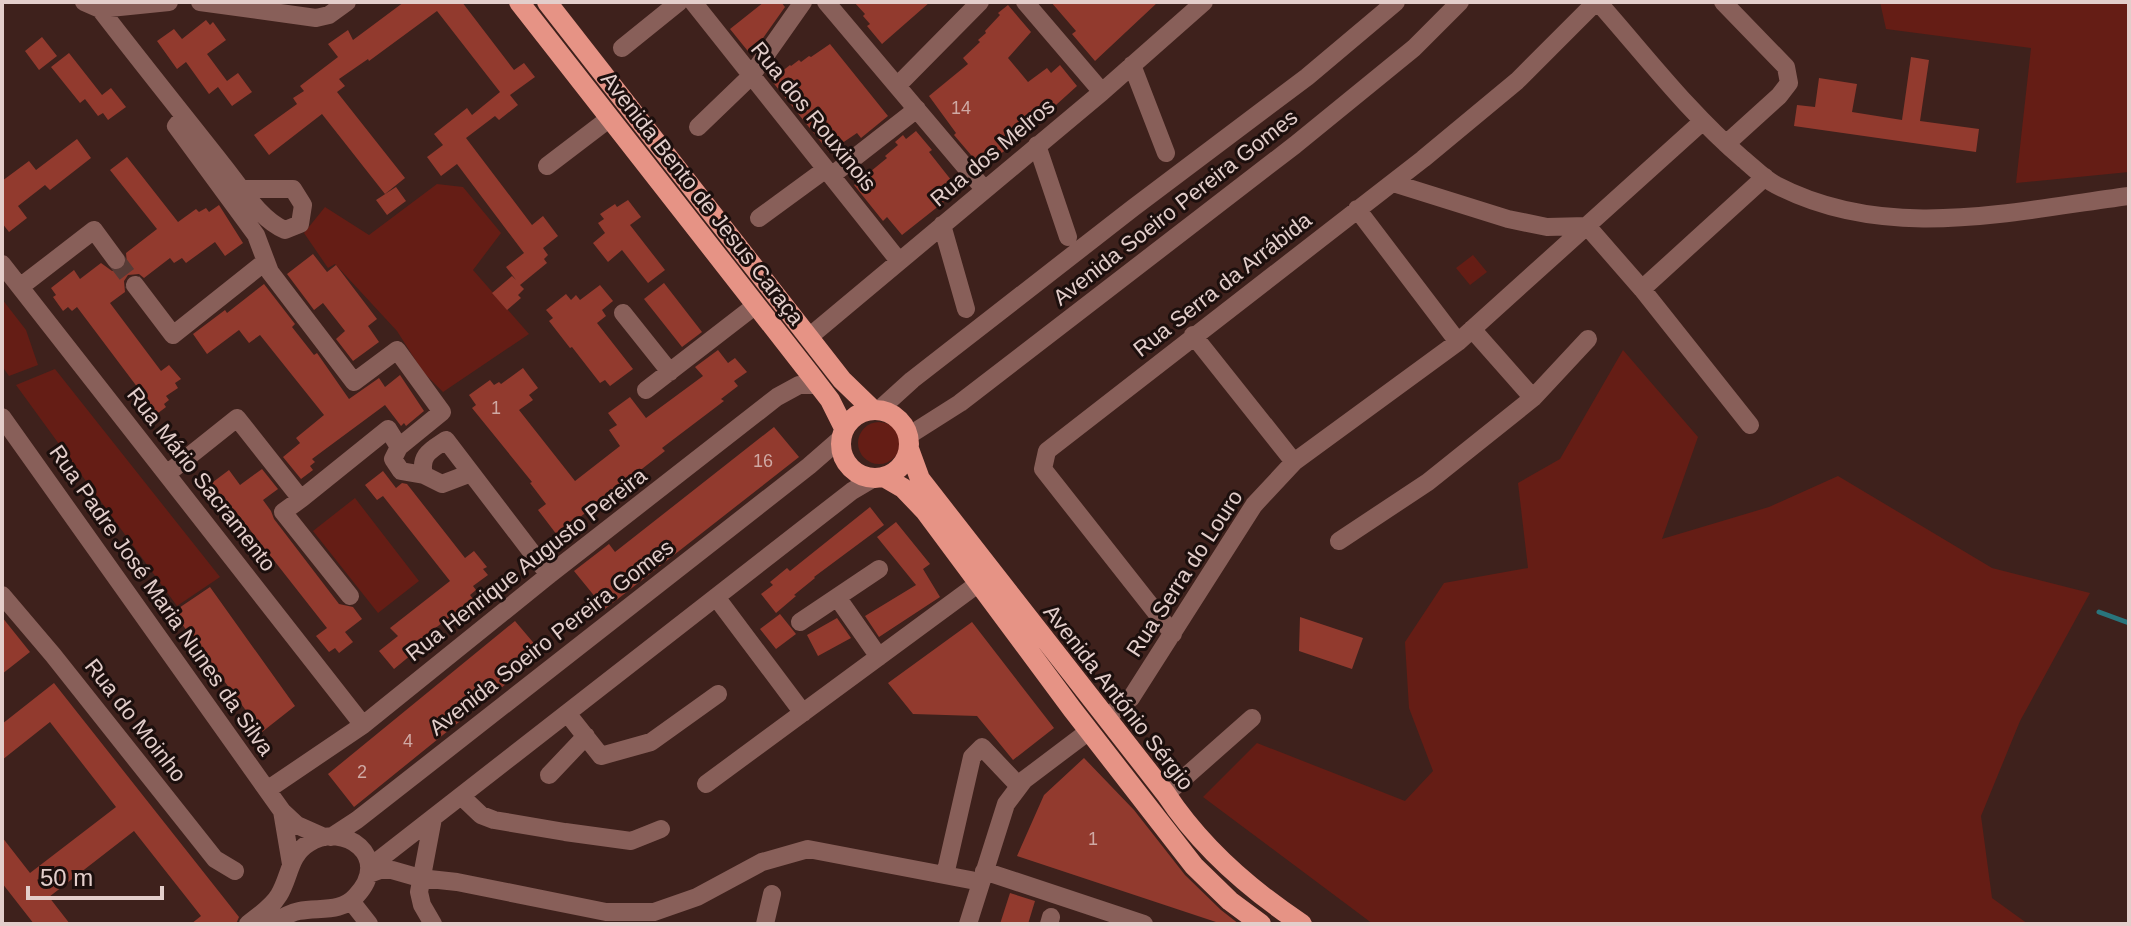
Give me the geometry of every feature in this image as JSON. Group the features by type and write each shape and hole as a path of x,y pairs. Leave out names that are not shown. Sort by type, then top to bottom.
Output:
{"main road":[{"name":"Avenida Bento de Jesus Caraça","path":"519,2 830,400 842,434"},
{"name":"Avenida Bento de Jesus Caraça","path":"547,2 849,388 876,410"},
{"name":"Avenida Soeiro Pereira Gomes","path":"842,434 851,419 861,412 876,410"},
{"path":"876,410 897,418 908,442"},
{"path":"842,434 845,461 863,476 879,478"},
{"name":"Avenida Soeiro Pereira Gomes","path":"879,478 896,471 904,461 908,442"},
{"name":"Avenida António Sérgio","path":"908,442 920,479 1166,794 1183,820 1226,866 1302,924"},
{"name":"Avenida António Sérgio","path":"879,478 903,488 925,511 1194,866 1230,901 1261,924"}],"street":[{"path":"92,6 169,2"},
{"path":"200,2 316,18 329,15 347,2"},
{"path":"622,48 679,2"},
{"name":"Rua dos Rouxinois","path":"693,2 899,261"},
{"path":"698,127 751,76 803,2"},
{"path":"826,2 984,189"},
{"path":"897,86 980,2"},
{"path":"1025,2 1102,92"},
{"name":"Rua dos Melros","path":"809,337 1102,92 1204,2"},
{"name":"Avenida Soeiro Pereira Gomes","path":"876,410 1133,208 1307,77 1396,2"},
{"name":"Avenida Soeiro Pereira Gomes","path":"908,442 1295,145 1414,48 1460,2"},
{"path":"1597,2 1726,144 1774,185 1828,206 1889,218 1944,220 2129,196"},
{"name":"Rua Serra da Arrábida","path":"1173,634 1043,469 1047,451 1393,183 1517,81 1597,2"},
{"path":"1723,2 1786,67 1789,83 1726,144"},
{"path":"92,6 243,189"},
{"path":"1132,65 1166,153"},
{"path":"759,218 917,109"},
{"path":"184,116 176,126 256,235 270,272 354,382 397,350 442,412 399,447 393,459 401,471 424,475 442,484 471,473"},
{"path":"547,166 610,118"},
{"name":"Rua Serra do Louro","path":"1106,718 1131,698 1254,505 1294,462 1458,342 1703,121"},
{"path":"1037,145 1068,237"},
{"path":"1642,289 1765,177"},
{"path":"1393,183 1521,222 1547,227 1587,226 1642,289 1750,425"},
{"path":"1357,209 1458,342"},
{"path":"942,225 966,309"},
{"path":"20,287 94,230 116,260"},
{"path":"135,285 173,335 266,261"},
{"name":"Rua Mário Sacramento","path":"2,264 363,725"},
{"path":"646,390 756,305"},
{"path":"623,313 670,372"},
{"path":"1472,329 1533,398"},
{"path":"1193,335 1294,462"},
{"path":"1339,541 1428,482 1533,398 1588,339"},
{"name":"Rua Henrique Augusto Pereira","path":"267,790 363,725 777,397 799,385 818,385"},
{"name":"Rua Padre José Maria Nunes da Silva","path":"2,417 282,811 297,825 327,837"},
{"path":"168,473 237,418 296,493"},
{"path":"350,596 283,512 296,493 388,429 399,447"},
{"name":"Avenida Soeiro Pereira Gomes","path":"248,924 277,899 303,847 357,820 809,466 842,434"},
{"path":"424,475 421,464 425,454 446,440 549,575"},
{"name":"Avenida Soeiro Pereira Gomes","path":"351,901 364,886 370,870 433,818 852,491 879,478"},
{"path":"800,622 879,569"},
{"path":"706,784 979,583"},
{"name":"Rua do Moinho","path":"2,595 215,859 235,871"},
{"path":"716,597 803,713"},
{"path":"837,597 879,657"},
{"path":"567,713 601,756 651,742 718,694"},
{"path":"1166,794 1252,718"},
{"path":"968,924 1006,804 1019,786 1089,731"},
{"path":"549,775 586,736"},
{"path":"945,875 972,757 982,747 1019,786"},
{"path":"461,796 481,815 494,820 565,832 631,841 661,829"},
{"name":"Rua Padre José Maria Nunes da Silva","path":"282,811 290,869"},
{"path":"433,818 419,892 422,905 433,924"},
{"path":"327,837 354,843 364,851 370,870 392,870 420,878 457,882 606,912 654,912 697,897 762,862 808,849 945,875 983,877 1144,924"},
{"path":"426,850 434,865 457,882"},
{"path":"290,869 288,884 298,902 316,909"},
{"path":"765,924 772,894"},
{"path":"271,924 295,912 339,908 351,901 369,924"},
{"path":"575,906 585,924"}],"shaded area":[{"path":"1880,2 2129,2 2129,172 2016,183 2031,48 1886,29"},
{"path":"437,184 463,187 501,233 473,270 529,334 443,392 423,372 397,331 335,264 328,268 304,233 325,207 369,235"},
{"path":"1473,255 1487,272 1470,285 1456,268"},
{"path":"2,299 26,330 38,365 9,376 2,366"},
{"path":"1623,350 1698,437 1662,539 1769,507 1838,476 1992,568 2090,593 2020,721 1981,816 1992,898 2028,924 1373,924 1203,797 1257,743 1405,801 1433,771 1409,708 1405,642 1444,583 1528,568 1518,483 1560,459"},
{"path":"55,369 220,577 177,606 16,385"},
{"path":"879,422 894,428 900,443 894,458 879,464 864,458 858,443 864,428"},
{"path":"355,498 419,581 378,613 313,531"}],"building":[{"path":"404,2 462,2 514,70 524,63 535,77 510,95 518,105 499,120 495,116 466,138 532,225 543,216 558,236 543,248 548,255 544,259 547,263 520,285 524,289 518,295 521,298 507,310 492,293 512,276 516,280 506,267 524,253 457,164 441,176 427,157 443,145 434,134 467,108 472,115 500,92 437,11 339,79 345,86 337,92 405,178 385,194 322,114 269,155 254,135 297,104 293,98 304,91 300,86 338,57 328,44 348,30 353,40"},
{"path":"764,2 781,2 785,7 751,55 730,29"},
{"path":"854,2 930,2 882,44 867,26 870,24 863,16 865,14"},
{"path":"1051,2 1158,2 1095,61 1072,34 1076,31"},
{"path":"1008,5 1031,32 1008,58 1028,82 1047,68 1051,73 1060,65 1077,86 1035,124 1037,126 982,168 954,135 956,133 929,96 968,64 963,58 980,42 978,40 1000,15 998,13"},
{"path":"206,20 210,25 213,22 226,40 207,54 227,81 238,73 252,92 232,106 218,87 209,94 186,62 177,69 157,41 174,29 182,39"},
{"path":"42,37 57,56 39,70 25,51"},
{"path":"830,44 888,116 861,138 857,133 829,152 771,80 790,65 811,57"},
{"path":"69,53 102,95 111,88 126,107 108,120 103,113 98,116 85,99 80,103 51,67"},
{"path":"1911,57 1929,60 1920,121 1979,129 1976,152 1794,126 1797,105 1815,107 1819,78 1857,84 1852,112 1902,120"},
{"path":"916,131 959,190 902,235 887,217 883,221 854,185 887,158 885,156 898,145 895,142 903,135 906,139"},
{"path":"77,139 91,158 50,190 45,185 18,206 27,218 9,232 2,223 2,181 29,161 36,170"},
{"path":"127,157 178,222 196,209 199,212 206,208 209,212 219,205 243,243 225,256 215,242 186,263 182,258 174,263 170,258 144,278 139,274 128,275 124,281 125,292 110,303 161,371 169,365 181,379 175,383 178,388 166,396 169,400 164,404 166,407 149,420 136,403 144,396 77,307 72,311 68,307 63,311 51,288 74,270 80,279 101,263 112,271 122,270 127,264 126,253 157,229 110,170"},
{"path":"396,187 406,201 387,215 376,200"},
{"path":"628,200 641,217 630,225 665,270 648,283 622,250 608,262 593,243 605,233 598,223 604,219 600,214"},
{"path":"313,254 327,272 336,265 377,319 368,326 379,342 353,361 336,339 345,331 323,303 314,310 287,274"},
{"path":"664,283 702,332 682,347 644,299"},
{"path":"264,284 295,324 292,327 314,355 317,353 349,399 379,378 385,387 400,375 424,411 406,426 404,423 401,426 385,405 312,459 315,462 310,466 313,470 301,479 283,457 300,443 296,438 324,415 260,335 249,343 239,330 207,354 193,334 225,310 227,313"},
{"path":"600,285 613,301 602,310 606,316 597,323 633,369 610,386 605,380 600,383 570,348 549,321 553,318 546,310 566,294 571,300 576,295 580,300"},
{"path":"718,350 728,363 735,358 747,372 734,381 738,386 721,399 724,401 662,448 665,451 557,535 538,510 546,504 472,408 476,405 469,395 490,380 494,385 501,384 523,368 538,388 529,395 533,400 519,410 575,481 620,446 609,430 617,425 608,413 630,397 646,418 703,376 695,367"},
{"path":"774,427 799,457 605,609 574,571 609,544 615,552"},
{"path":"262,469 278,489 263,500 274,519 339,604 353,607 362,619 345,632 353,642 339,653 335,648 329,652 316,636 327,628 236,512 228,518 205,488 229,470 240,485"},
{"path":"383,471 396,488 402,483 407,484 465,558 474,551 487,567 483,569 488,575 473,586 476,590 470,595 473,599 407,650 411,655 394,669 379,651 398,636 390,628 450,581 383,496 377,500 365,485"},
{"path":"870,507 884,525 814,577 776,613 761,594 773,585 770,582 787,568 790,571"},
{"path":"896,522 930,564 923,569 940,597 879,637 865,616 916,585 877,537"},
{"path":"210,587 295,706 262,732 173,612"},
{"path":"780,614 796,634 776,649 760,629"},
{"path":"2,617 30,652 2,674"},
{"path":"1300,617 1363,638 1352,669 1299,651"},
{"path":"837,618 851,638 818,656 807,635"},
{"path":"515,621 543,654 354,807 328,774"},
{"path":"972,622 1054,728 1013,760 977,716 913,714 888,683"},
{"path":"54,683 239,917 236,924 191,924 201,916 134,831 49,897 70,924 34,924 2,883 2,837 30,873 116,807 50,722 2,760 2,724"},
{"path":"1084,758 1134,810 1185,875 1239,924 1222,924 1017,856 1044,795"},
{"path":"1010,893 1035,901 1028,924 1000,924"}],"waterway":[{"path":"2099,612 2129,623"}],"tunnel":[{"path":"116,260 135,285"}]}
